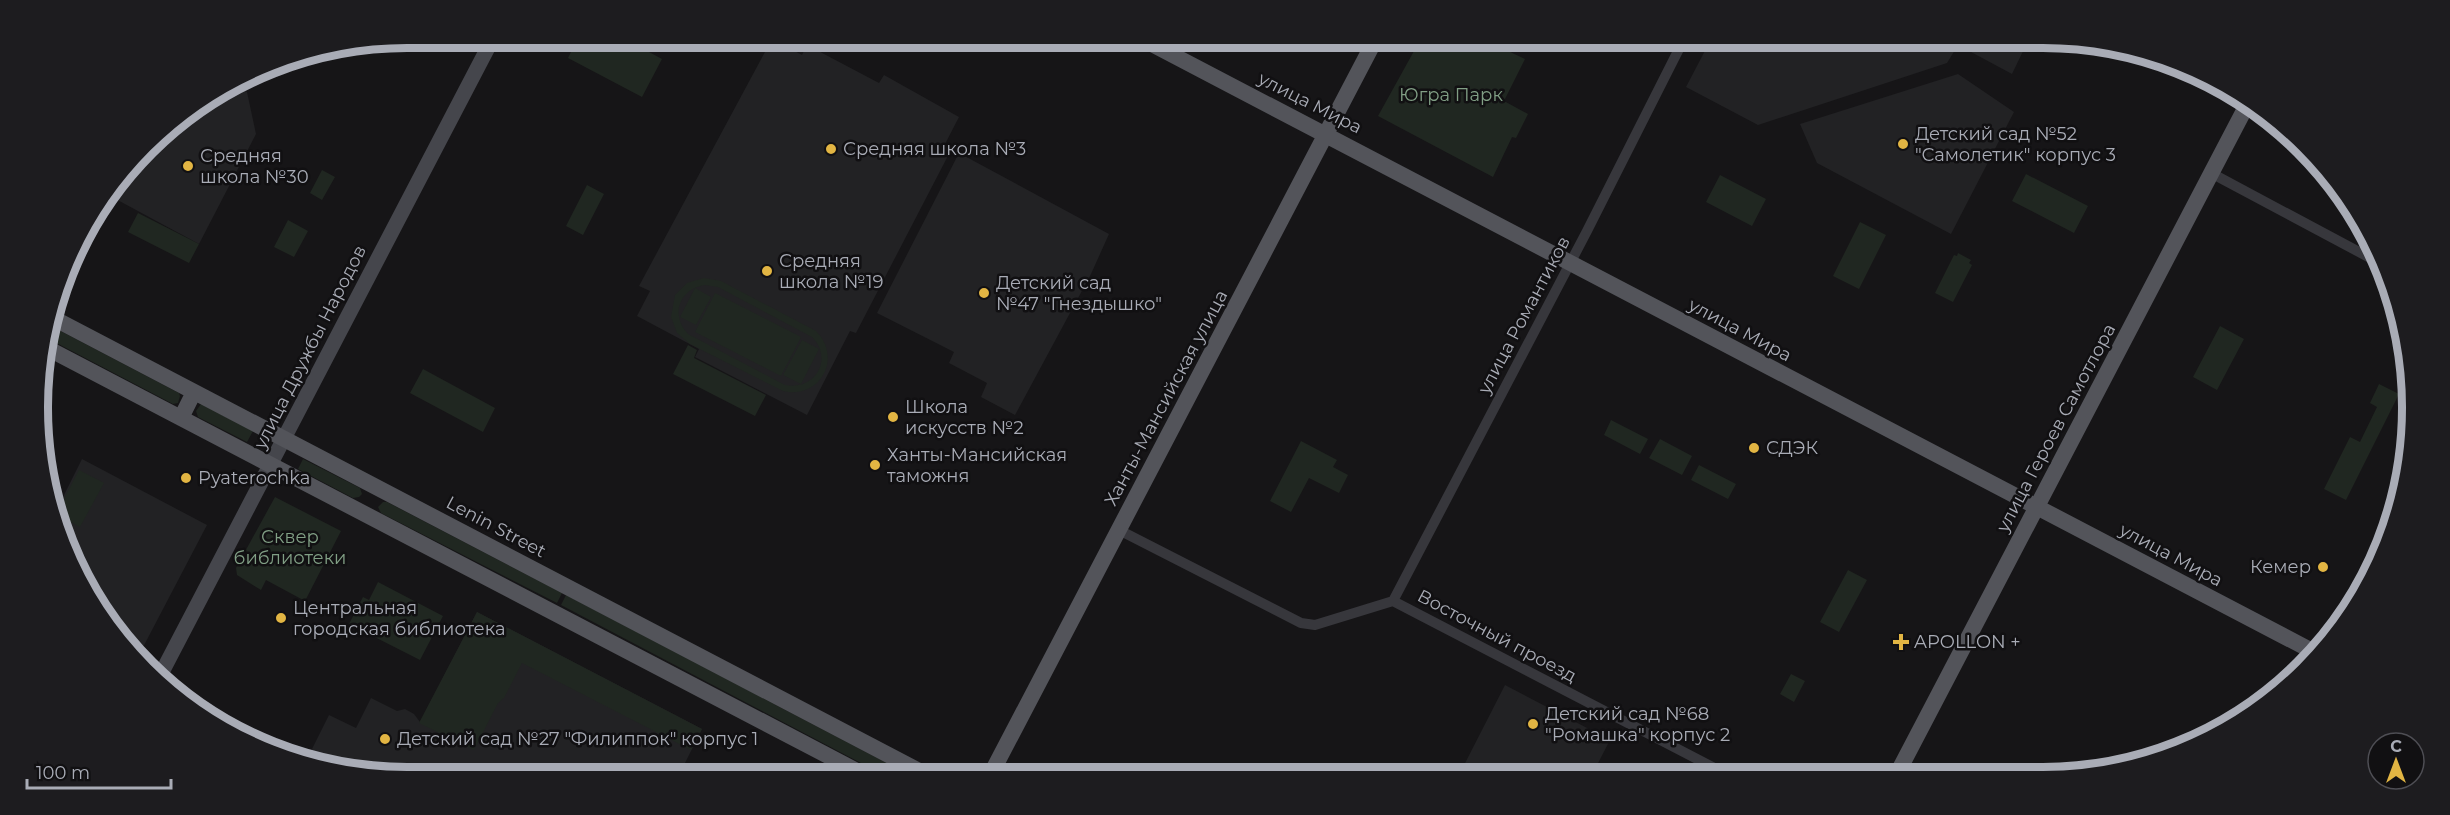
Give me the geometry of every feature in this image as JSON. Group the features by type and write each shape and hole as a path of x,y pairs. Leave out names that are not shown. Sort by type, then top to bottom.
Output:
{"main road":[{"name":"улица Мира","path":"1160,48 2309,649"},
{"name":"Ханты-Мансийская улица","path":"995,767 1371,48"},
{"name":"улица Героев Самотлора","path":"1901,767 2244,110"},
{"name":"Lenin Street","path":"59,321 907,767"},
{"path":"53,351 849,767"},
{"path":"181,418 194,392"},
{"path":"364,513 376,487"}],"street":[{"name":"улица Дружбы Народов","path":"163,671 488,48"},
{"name":"улица Романтиков","path":"1393,600 1679,48"},
{"path":"2211,174 2369,258"},
{"name":"Восточный проезд","path":"1119,530 1301,624 1315,625 1393,600 1713,767"}],"shaded area":[{"path":"767,48 789,48 802,55 806,48 813,48 879,83 884,75 959,117 944,146 951,150 856,333 850,331 807,415 695,357 699,349 637,316 650,291 639,286"},
{"path":"1706,48 1956,48 1947,63 1758,125 1686,87"},
{"path":"1964,48 2025,48 2012,74"},
{"name":"Детский сад №52 \"Самолетик\" корпус 3","path":"1958,74 2014,112 1951,234 1817,163 1800,124"},
{"name":"Средняя школа №30","path":"241,89 247,92 256,134 199,244 115,199 137,170 170,137 208,109"},
{"name":"Детский сад №47 \"Гнездышко\"","path":"959,153 1109,234 1091,274 1015,415 981,397 987,383 949,363 954,352 877,313"},
{"path":"82,459 207,525 142,650 122,626 96,587 75,545 60,502"},
{"path":"477,612 702,729 683,767 408,767 361,764 310,754 329,715 356,728 371,698 397,711 405,709 414,714 420,722"},
{"name":"Детский сад №68 \"Ромашка\" корпус 2","path":"1505,685 1610,740 1596,767 1463,767"}],"green space":[{"path":"573,48 642,48 662,59 642,97 568,58"},
{"name":"Югра Парк","path":"1416,48 1502,48 1525,59 1504,101 1528,114 1516,138 1512,137 1493,177 1378,116"},
{"path":"322,170 335,177 322,200 310,193"},
{"path":"2026,174 2088,206 2074,233 2012,201"},
{"path":"1720,175 1766,199 1752,226 1706,202"},
{"path":"587,185 604,194 583,235 566,226"},
{"path":"138,213 199,244 189,263 128,232"},
{"path":"288,220 308,231 294,257 274,247"},
{"path":"1860,222 1886,235 1859,289 1833,276"},
{"path":"1958,253 1971,260 1969,263 1972,265 1953,302 1935,293 1954,255 1957,256"},
{"path":"704,278 721,281 816,331 824,342 827,353 824,374 808,389 796,392 783,391 690,344 677,333 671,317 675,295 687,283","holes":["705,285 718,287 812,337 821,355 818,372 813,378 796,386 785,385 688,334 679,319 683,297 696,287"]},
{"path":"695,288 711,297 696,325 680,317"},
{"path":"715,293 801,337 781,376 695,332"},
{"path":"2220,326 2244,339 2217,390 2193,377"},
{"path":"57,329 179,393 178,403 173,404 54,342"},
{"path":"802,340 819,349 801,384 783,375"},
{"path":"688,345 697,350 694,358 766,395 755,416 673,374"},
{"path":"423,369 495,408 483,432 410,393"},
{"path":"2379,384 2399,394 2346,500 2324,489 2350,437 2360,442 2377,407 2370,403"},
{"path":"201,404 253,431 247,442 198,417 196,411"},
{"path":"1611,420 1648,439 1640,454 1604,435"},
{"path":"1660,439 1692,456 1682,475 1649,458"},
{"path":"1301,441 1337,460 1333,467 1348,475 1339,493 1309,478 1291,512 1270,501"},
{"path":"303,459 360,488 362,494 353,498 298,469"},
{"path":"1699,465 1736,484 1728,499 1691,480"},
{"path":"79,470 104,483 80,527 66,519 61,504"},
{"name":"Сквер библиотеки","path":"275,497 341,531 305,601 266,580 261,590 237,575 236,568"},
{"path":"383,502 387,502 562,593 557,603 381,513 378,507"},
{"path":"1848,570 1867,580 1839,632 1820,622"},
{"path":"378,582 443,616 420,660 349,624 363,597 369,600"},
{"path":"566,595 894,767 869,767 561,605"},
{"path":"477,612 702,729 691,750 522,663 474,750 419,723"},
{"path":"1791,674 1805,681 1794,702 1780,694"}],"place":[{"name":"Детский сад №52 \"Самолетик\" корпус 3","path":"1903,144"},
{"name":"Средняя школа №3","path":"831,149"},
{"name":"Средняя школа №30","path":"188,166"},
{"name":"Средняя школа №19","path":"767,271"},
{"name":"Детский сад №47 \"Гнездышко\"","path":"984,293"},
{"name":"Школа искусств №2","path":"893,417"},
{"name":"СДЭК","path":"1754,448"},
{"name":"Ханты-Мансийская таможня","path":"875,465"},
{"name":"Pyaterochka","path":"186,478"},
{"name":"Кемер","path":"2323,567"},
{"name":"Центральная городская библиотека","path":"281,618"},
{"name":"APOLLON +","path":"1901,642"},
{"name":"Детский сад №68 \"Ромашка\" корпус 2","path":"1533,724"},
{"name":"Детский сад №27 \"Филиппок\" корпус 1","path":"385,739"}]}
